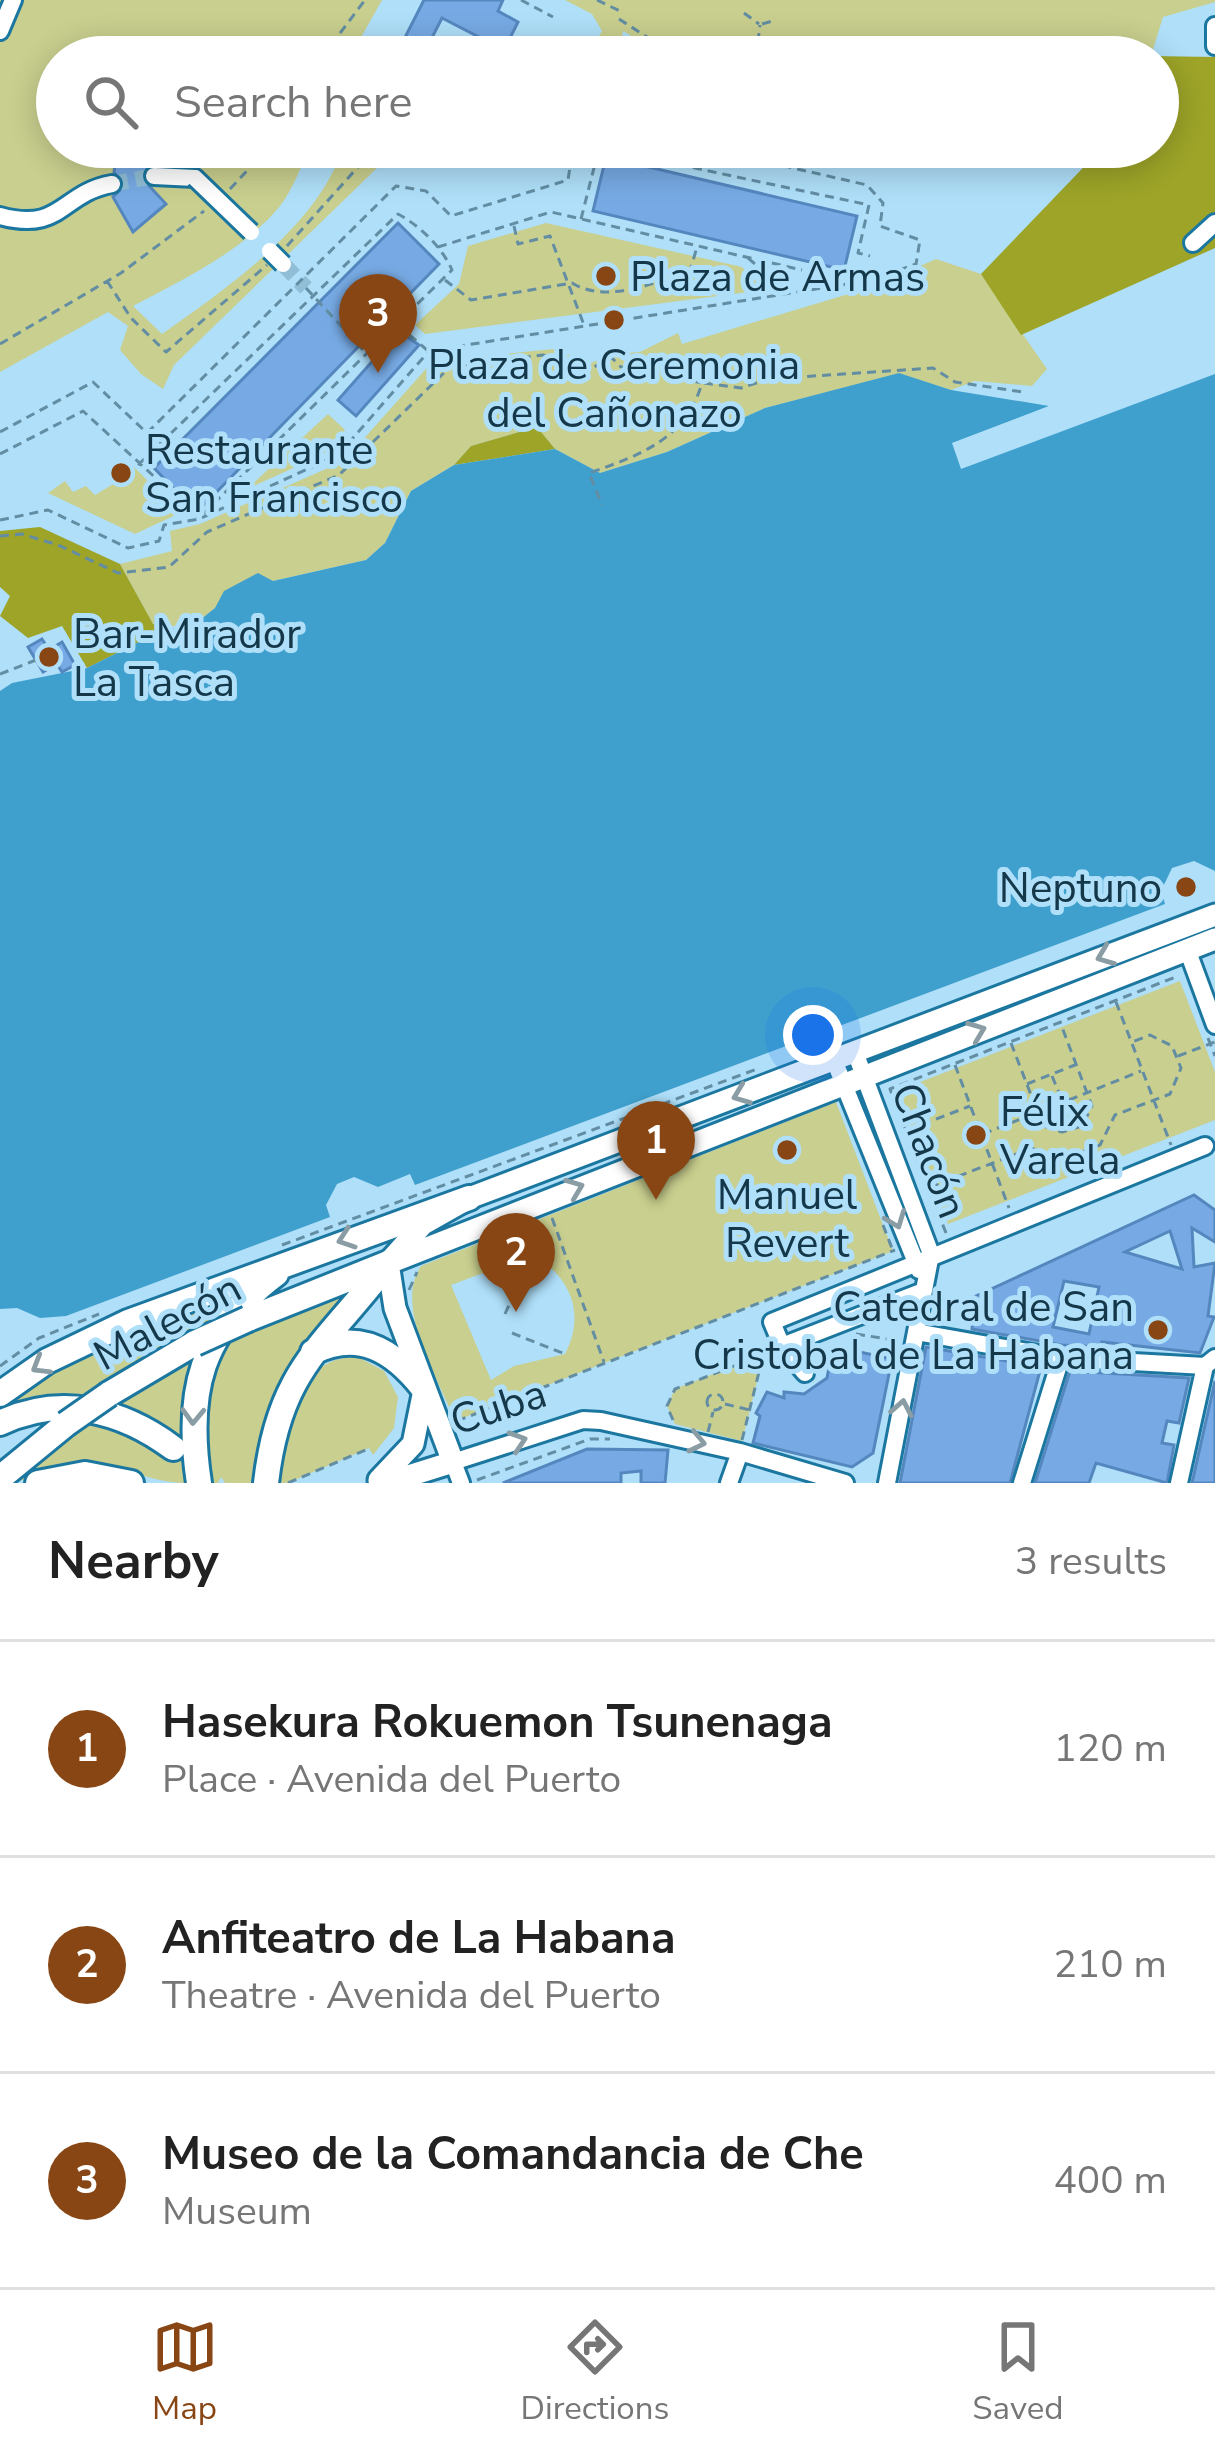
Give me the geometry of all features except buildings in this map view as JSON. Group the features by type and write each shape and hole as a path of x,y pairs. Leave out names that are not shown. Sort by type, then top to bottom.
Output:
{"highway":[{"name":"Malecón","path":"0,1394 32,1370 93,1337 302,1254 470,1198"},
{"path":"199,1483 191,1409 208,1350 250,1293 302,1254"},
{"name":"Malecón","path":"0,1478 109,1394 195,1343 388,1263"},
{"path":"266,1483 276,1420 307,1358 388,1263"},
{"path":"307,1358 336,1343 374,1346 404,1365 423,1388"},
{"path":"0,1423 16,1415 102,1409 142,1425 173,1448"},
{"path":"38,1483 85,1474 131,1483"}],"main road":[{"path":"461,1476 395,1308 388,1263 422,1224 470,1198 844,1056 1212,932"},
{"path":"388,1263 853,1079 1183,939"},
{"path":"374,1483 413,1444 423,1388"},
{"name":"Cuba","path":"386,1483 461,1476"}],"street":[{"path":"0,31 13,0"},
{"path":"1215,26 1215,46"},
{"path":"154,176 195,178 277,258"},
{"path":"0,215 38,223 104,185"},
{"path":"1193,243 1215,223"},
{"path":"1183,939 1215,1025"},
{"name":"Chacón","path":"844,1056 931,1254"},
{"name":"Chacón","path":"853,1079 919,1276 915,1338 887,1483"},
{"path":"782,1346 826,1330 919,1276 931,1254 1205,1146"},
{"path":"805,1373 782,1346 772,1322 919,1276"},
{"path":"915,1338 1061,1358 1210,1362 1179,1483"},
{"path":"1022,1483 1061,1358"},
{"name":"Cuba","path":"461,1476 583,1420 736,1443 844,1483"},
{"path":"729,1483 736,1443"}],"path":[{"path":"337,36 364,0"},
{"path":"521,0 554,16"},
{"path":"597,0 622,12"},
{"path":"744,13 760,25"},
{"path":"619,20 645,36"},
{"path":"760,25 776,20"},
{"path":"759,36 760,25"},
{"path":"231,189 250,168"},
{"path":"107,281 131,318 166,352 287,246 357,168"},
{"path":"0,432 93,382 147,433 396,186 426,191 451,216 568,180 570,168"},
{"path":"581,219 594,168"},
{"path":"693,168 869,206 858,253 870,256"},
{"path":"0,520 48,510 128,548 159,541 164,525 199,519 338,455 429,351 872,280 916,265 920,240 880,226 883,203 867,184 796,168"},
{"path":"0,344 107,281 212,204"},
{"path":"438,247 551,212 802,270"},
{"path":"138,465 398,214 438,247 452,270 199,519"},
{"path":"514,224 518,244 550,236 572,283 584,327"},
{"path":"443,279 471,300 572,283 590,294 650,284 690,271 698,246"},
{"path":"747,257 788,292"},
{"path":"306,288 366,353"},
{"path":"397,325 429,351"},
{"path":"0,536 22,534 58,544 118,573 169,567 208,532 339,475 451,367 543,355 592,368 612,358 621,367 741,388 768,379 933,368 956,382 1023,392"},
{"path":"602,505 589,473 650,453 688,421 702,383"},
{"path":"0,454 83,411 199,519"},
{"path":"0,674 36,660"},
{"path":"946,1234 890,1089 1184,974"},
{"path":"1116,1001 1172,1146"},
{"path":"1010,1042 1043,1126 1062,1132 1082,1126 1092,1106 1060,1022"},
{"path":"928,1188 1032,1148 1058,1161 1100,1145 1115,1115 1170,1094 1181,1069 1172,1046 1150,1035 1132,1042"},
{"path":"1176,1057 1215,1042"},
{"path":"269,1250 775,1063"},
{"path":"955,1064 1010,1210"},
{"path":"1027,1084 1076,1065"},
{"path":"1064,1108 1069,1100 1143,1071"},
{"path":"1051,1075 1060,1096 1069,1100"},
{"path":"1056,1105 1060,1096"},
{"path":"981,1135 1056,1105 1064,1108 1072,1129"},
{"path":"906,1131 970,1106"},
{"path":"1083,1152 1092,1177"},
{"path":"545,1200 604,1363"},
{"path":"455,1421 893,1251 877,1208"},
{"path":"505,1313 531,1255"},
{"path":"410,1305 412,1279 421,1266"},
{"path":"0,1366 39,1338 104,1312"},
{"path":"826,1330 915,1338"},
{"path":"512,1333 565,1354"},
{"path":"675,1424 668,1412 670,1393 782,1346"},
{"path":"736,1443 764,1354"},
{"path":"706,1377 724,1404 750,1410"},
{"path":"708,1432 713,1410 707,1400 714,1395"},
{"path":"713,1410 724,1404"},
{"path":"461,1476 590,1438 626,1440"},
{"path":"288,1483 370,1448"}],"green space":[{"path":"0,0 382,0 362,36 36,36 36,168 301,168 285,200 249,237 133,306 162,334 268,252 314,203 334,168 377,168 174,365 163,389 141,374 120,350 128,326 108,312 0,372"},
{"path":"565,0 1215,0 1163,17 1157,36 631,36 623,31 622,36 599,36 602,31 592,14"},
{"name":"Plaza de Armas","path":"546,223 742,267 764,290 425,334 415,325 459,284 468,246"},
{"path":"936,259 981,274 1047,369 1032,386 975,381 951,390 899,374 765,408 667,452 600,473 555,449 537,427 471,446 454,465 411,491 385,543 366,560 273,581 215,608 190,628 153,624 120,564 172,551 170,531 200,524 344,461 433,361 554,349 591,363 612,354 640,352 678,333 682,344 875,286"},
{"path":"328,414 345,430 331,451 247,489"},
{"path":"128,461 180,513 135,534 48,493 65,481 73,492 86,486 95,495 115,483 109,471"},
{"path":"1180,981 1215,1072 1215,1120 948,1224 897,1091"},
{"path":"836,1102 893,1251 455,1421 415,1322 414,1283 421,1266","holes":["531,1255 565,1285 574,1310 565,1354 514,1366 491,1380 451,1285"]},
{"path":"359,1286 301,1353 281,1398 257,1483 225,1483 221,1477 218,1483 205,1483 199,1400 223,1345"},
{"path":"234,1296 222,1318 73,1402 0,1411 17,1393 74,1359"},
{"path":"764,1354 742,1441 675,1424 667,1406 675,1389"},
{"path":"358,1357 384,1371 398,1397 394,1428 373,1455 369,1448 288,1483 274,1483 287,1420 305,1383 336,1360"},
{"path":"196,1358 183,1403 186,1483 82,1465 11,1483 89,1421 173,1448 177,1434 136,1412 109,1406"}],"shaded area":[{"path":"1179,56 1215,57 1215,248 1021,335 981,274 1083,168 1179,168"},
{"path":"537,427 555,449 454,465 471,446"},
{"path":"40,527 120,564 153,624 167,628 87,668 62,626 28,638 0,616 10,596 0,587 0,531"}],"water":[{"path":"1215,372 1215,871 1194,861 1172,868 1161,891 1165,904 415,1185 410,1174 378,1187 354,1177 337,1184 326,1205 330,1217 66,1316 40,1318 17,1308 0,1309 0,691 12,683 87,668 167,628 190,628 215,608 224,591 258,573 273,581 366,560 385,543 411,491 454,465 555,449 600,473 667,452 765,408 899,373 951,390 1049,406 953,443 962,468"}],"pier":[{"path":"1215,366 1215,374 961,469 952,443 1055,404 1052,411 960,447 965,461"}],"tunnel":[{"path":"112,184 154,176"},
{"path":"283,264 306,288"}],"place":[{"name":"Plaza de Armas","path":"606,276"},
{"name":"Plaza de Ceremonia del Cañonazo","path":"614,320"},
{"name":"Museo de la Comandancia de Che","path":"378,373"},
{"name":"Restaurante San Francisco","path":"121,473"},
{"name":"Bar-Mirador La Tasca","path":"49,657"},
{"name":"Neptuno","path":"1186,887"},
{"name":"Félix Varela","path":"976,1135"},
{"name":"Manuel Revert","path":"787,1150"},
{"name":"Hasekura Rokuemon Tsunenaga","path":"656,1200"},
{"name":"Anfiteatro de La Habana","path":"516,1312"},
{"name":"Catedral de San Cristobal de La Habana","path":"1158,1330"}]}
